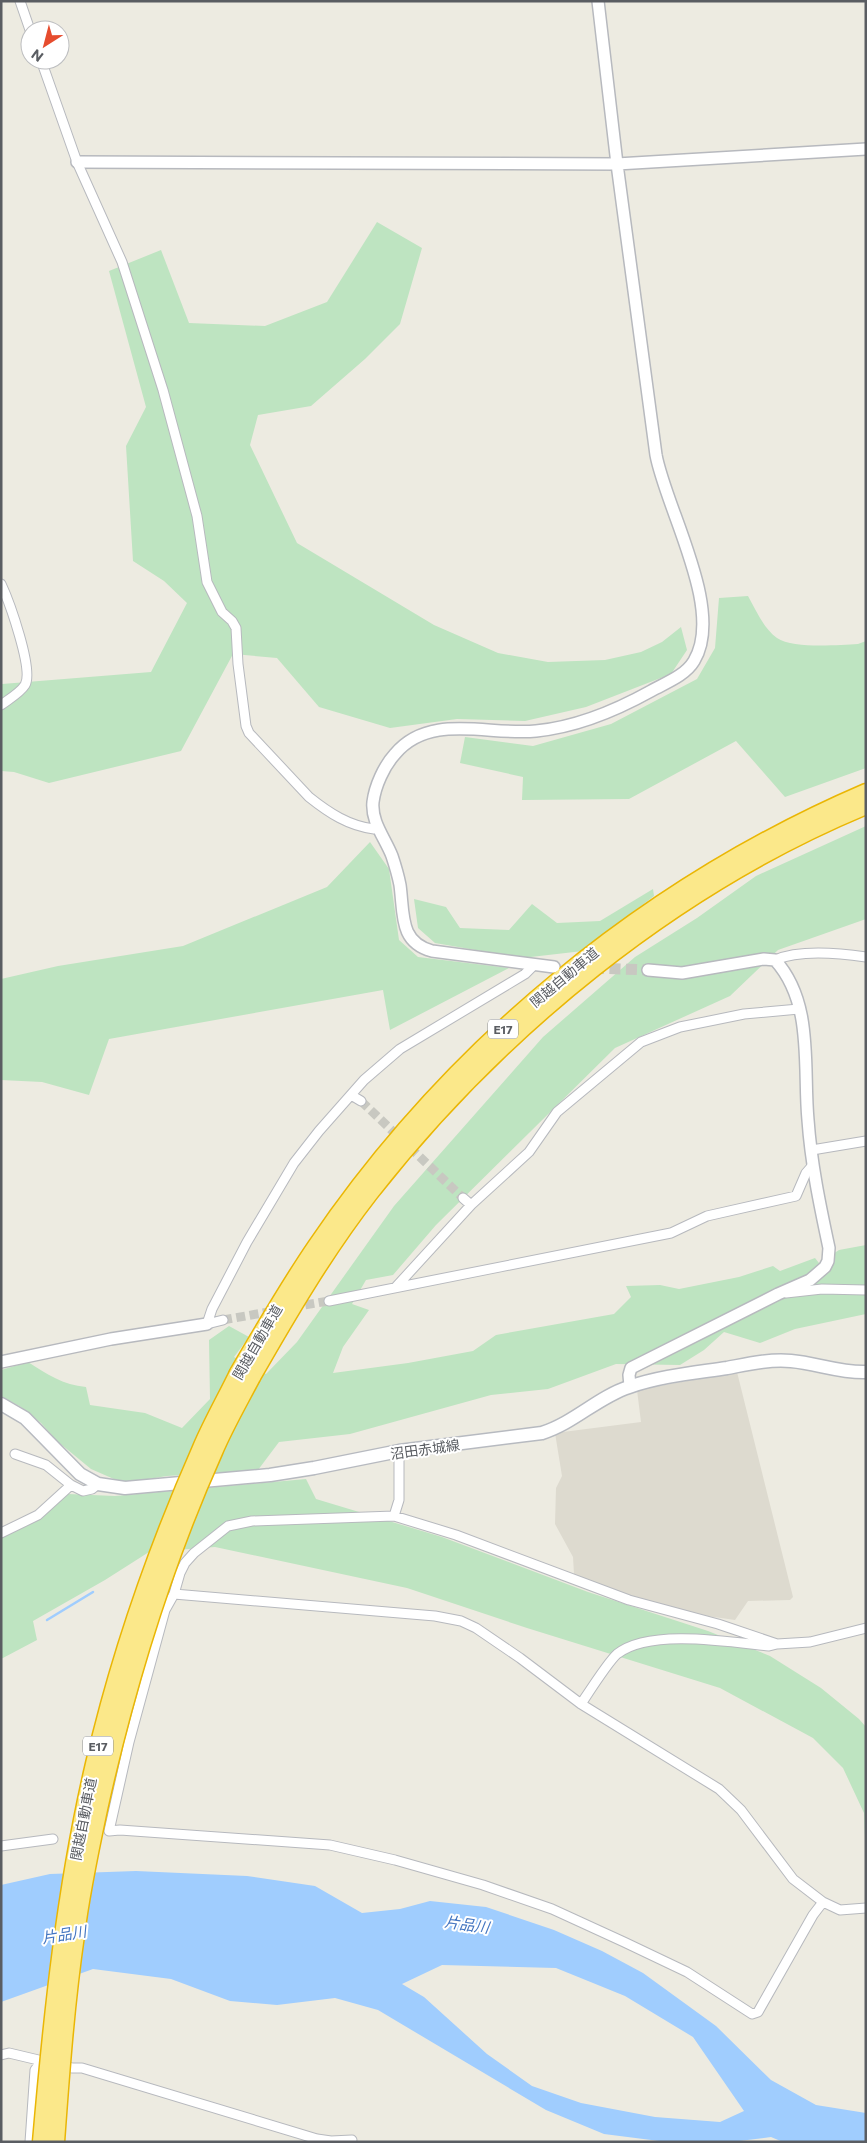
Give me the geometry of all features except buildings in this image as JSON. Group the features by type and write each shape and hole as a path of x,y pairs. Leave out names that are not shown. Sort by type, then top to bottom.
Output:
{"highway":[{"name":"関越自動車道","path":"56,2142 66,2019 76,1933 109,1765 129,1687 154,1607 182,1528 245,1375 274,1311 316,1245 359,1187 409,1126 508,1025 556,982 659,905 776,835 866,792"},
{"name":"関越自動車道","path":"41,2142 52,2015 63,1928 94,1764 123,1658 169,1524 201,1446 245,1375 370,1193 420,1134 470,1080 518,1033 562,994 616,951 667,915 724,879 784,845 866,806"}],"main road":[{"name":"沼田赤城線","path":"1,1404 25,1418 71,1467 80,1474 98,1484 125,1488 144,1488 270,1475 399,1451 542,1433 563,1424 611,1395 630,1386 672,1376 756,1362 791,1361 837,1370 866,1372"}],"street":[{"path":"20,1 27,20"},
{"path":"554,967 432,951 419,947 413,942 405,926 398,876 392,856 377,827 373,803 384,769 402,746 413,737 432,730 466,729 512,732 562,728 628,703 683,673 694,662 700,646 704,629 703,613 691,559 660,475 656,455 617,164 598,1"},
{"path":"44,70 76,162 122,262 163,390 197,516 207,582 222,612 232,621 236,628 239,673 246,726 249,732 302,790 319,805 352,824 374,829 377,827"},
{"path":"76,162 617,164 866,149"},
{"path":"1,584 20,636 28,675 25,684 1,705"},
{"path":"648,970 682,973 749,960 775,960 784,956 821,953 866,957"},
{"path":"630,1386 629,1375 631,1368 778,1294 810,1280 828,1262 828,1248 813,1165 808,1120 805,1041 799,1009 790,982 783,969 775,960"},
{"path":"206,1324 247,1242 294,1164 364,1080 400,1049 525,974 534,964"},
{"path":"394,1288 472,1205 529,1152 557,1112 641,1042 680,1027 744,1014 799,1009"},
{"path":"351,1095 361,1101"},
{"path":"812,1150 866,1141"},
{"path":"329,1301 671,1233 707,1216 791,1198 800,1192 806,1173 813,1165"},
{"path":"464,1198 472,1205"},
{"path":"778,1294 822,1289 866,1290"},
{"path":"1,1362 223,1320"},
{"path":"394,1516 399,1500 399,1451"},
{"path":"15,1454 46,1466 71,1486 83,1491 89,1491 98,1484"},
{"path":"1,1533 38,1515 71,1486"},
{"path":"777,1644 734,1629 629,1600 456,1535 394,1516 252,1521 228,1526 194,1553 185,1563 174,1594 165,1610 129,1742 109,1831 120,1830 330,1845 395,1860 483,1884 552,1909 687,1972 752,2014 758,2012 813,1915 823,1902"},
{"path":"174,1594 382,1611 435,1616 461,1621 476,1628 520,1658 581,1704 719,1789 741,1810 793,1879 823,1902 840,1910 866,1908"},
{"path":"581,1704 618,1654 640,1643 700,1638 769,1646 810,1642 866,1628"},
{"path":"1,1846 53,1839"},
{"path":"1,2055 9,2053 41,2062 82,2068 300,2138 331,2141 352,2140"},
{"path":"30,2142 35,2070 41,2062"}],"shaded area":[{"path":"737,1372 793,1597 790,1600 748,1601 735,1620 700,1615 643,1600 577,1577 574,1574 573,1557 555,1524 556,1488 562,1476 555,1433 641,1422 637,1390"}],"green space":[{"path":"377,222 422,248 400,324 365,359 311,406 258,415 250,445 297,543 434,625 498,653 548,662 605,660 641,652 662,642 681,627 687,650 671,674 586,707 525,721 457,719 390,728 319,707 277,658 233,654 181,751 49,783 14,772 1,771 2,684 151,672 187,603 164,581 133,561 126,446 146,407 109,271 161,250 189,323 265,326 327,302"},
{"path":"748,596 760,618 772,634 784,641 804,645 828,645 858,644 866,641 866,768 785,797 736,741 629,799 522,800 523,777 460,763 465,737 533,746 611,724 697,679 715,648 719,598"},
{"path":"866,826 866,919 778,950 730,996 615,1048 436,1225 393,1275 366,1280 352,1304 369,1310 343,1347 333,1373 408,1363 473,1351 496,1335 614,1314 631,1297 626,1286 660,1285 679,1289 739,1277 773,1266 780,1271 815,1258 819,1263 839,1250 866,1245 866,1314 795,1329 760,1343 724,1332 704,1350 680,1365 616,1364 548,1389 491,1395 350,1434 279,1442 258,1470 167,1476 123,1483 91,1469 57,1441 41,1423 21,1407 1,1396 1,1370 28,1362 49,1375 78,1386 86,1387 90,1405 145,1413 182,1428 210,1399 209,1340 229,1326 249,1337 234,1357 266,1374 297,1342 394,1206 543,1037 635,957 697,918 756,876"},
{"path":"370,842 389,869 399,940 418,957 509,968 390,1030 383,990 109,1039 89,1095 42,1082 1,1080 1,979 58,966 183,946 327,887"},
{"path":"653,889 654,896 583,951 522,958 435,943 418,928 414,899 446,907 460,928 509,930 532,904 557,923 600,921"},
{"path":"306,1479 316,1499 442,1537 588,1592 708,1631 770,1656 821,1688 866,1727 866,1861 864,1813 843,1768 813,1738 720,1688 527,1628 407,1588 215,1547 149,1552 105,1580 33,1621 37,1640 1,1659 1,1536 47,1513 68,1494 115,1496"},
{"path":"866,1971 866,2076 865,1972"}],"water":[{"name":"片品川","path":"136,1871 247,1876 315,1886 362,1913 400,1909 430,1901 486,1907 554,1930 602,1951 643,1973 716,2026 771,2080 816,2105 866,2113 866,2142 783,2142 771,2137 731,2142 667,2142 604,2134 546,2110 378,2010 335,1998 277,2005 230,2001 171,1979 93,1969 1,2002 1,1885 50,1874","holes":["442,1965 556,1968 625,1996 693,2037 744,2111 720,2122 655,2117 581,2103 532,2086 487,2054 424,1997 402,1984"]}],"waterway":[{"path":"47,1620 93,1592"}],"tunnel":[{"path":"593,968 648,970"},
{"path":"361,1101 463,1198"},
{"path":"292,1307 329,1301"},
{"path":"223,1320 274,1311"}]}
